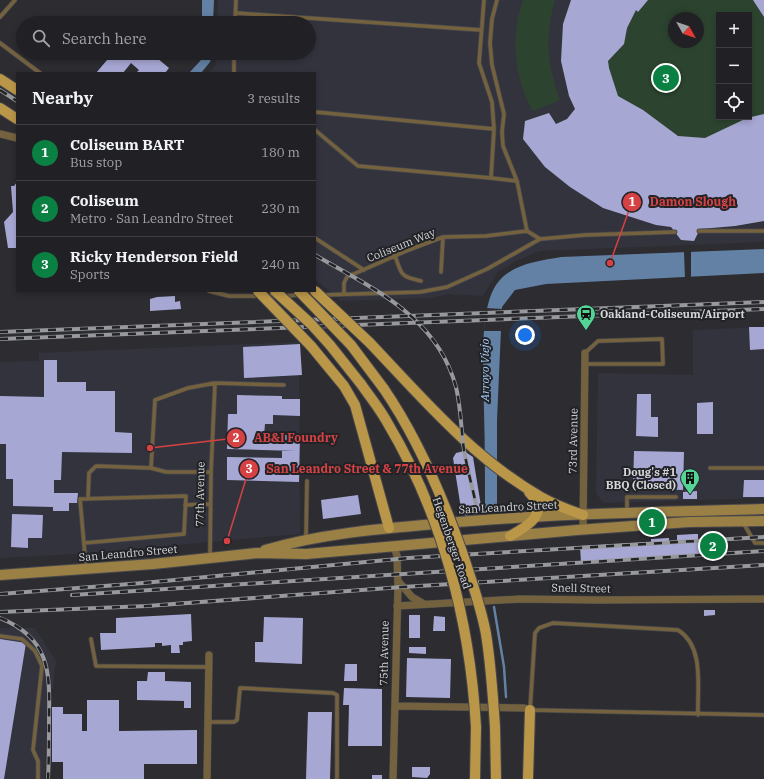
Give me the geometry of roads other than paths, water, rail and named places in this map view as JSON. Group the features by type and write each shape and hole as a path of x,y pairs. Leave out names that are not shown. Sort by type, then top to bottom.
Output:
{"main road":[{"path":"0,79 16,89"},
{"path":"0,108 16,118"},
{"path":"259,292 311,346 344,386 355,405 389,528"},
{"name":"Hegenberger Road","path":"277,292 311,324 361,384 386,420 409,462 445,552 466,635 471,664 476,727 475,779"},
{"name":"Hegenberger Road","path":"300,292 351,345 384,388 411,431 448,513 470,575 486,633 495,727 496,779"},
{"path":"316,292 370,343 456,432 500,470 521,485 548,500 583,515"},
{"path":"510,536 529,524 536,516 538,507 536,502 521,485"},
{"name":"San Leandro Street","path":"257,553 306,539 389,528 536,516 764,509"},
{"name":"San Leandro Street","path":"0,575 86,569 257,553 306,554 689,522 764,521"},
{"name":"75th Avenue","path":"389,528 394,546"},
{"path":"528,779 530,710"}],"street":[{"path":"0,134 16,138"},
{"name":"73rd Avenue","path":"583,530 586,353"},
{"name":"75th Avenue","path":"393,779 398,606 397,556 394,546"},
{"path":"398,581 412,597 426,604"},
{"name":"Snell Street","path":"398,606 520,599 764,599"},
{"path":"207,779 209,655"},
{"path":"395,706 524,708 530,710"}],"lane":[{"path":"1,15 15,0"},
{"path":"236,0 236,16"},
{"path":"484,0 479,63 492,102 494,129 491,178"},
{"path":"497,0 492,19 490,43 492,65 504,114 502,132 503,146 517,181 527,231 540,239"},
{"path":"236,13 279,16"},
{"path":"316,19 481,30"},
{"path":"0,43 16,55"},
{"path":"23,60 39,72"},
{"path":"234,60 234,72"},
{"path":"316,112 494,129"},
{"path":"316,131 358,166 517,181"},
{"name":"Coliseum Way","path":"316,239 364,270 395,255 443,237 486,236 527,231"},
{"path":"699,231 764,231"},
{"path":"213,292 229,296 244,297 420,292 447,287 486,269 540,239 585,235 675,232"},
{"path":"441,272 443,237"},
{"path":"395,255 400,272 405,278 422,281"},
{"path":"344,294 344,283 348,277 364,270"},
{"path":"586,353 598,341 662,340 663,364 586,364"},
{"path":"151,468 155,400 188,388 215,383 284,386"},
{"name":"77th Avenue","path":"210,558 210,504 215,383"},
{"path":"88,499 89,473 96,466 151,468 166,472 211,472"},
{"path":"710,468 764,468"},
{"path":"306,539 307,481"},
{"path":"84,543 184,534 186,496 80,499 86,569"},
{"path":"627,514 627,497 676,497"},
{"path":"185,505 210,504"},
{"path":"743,521 755,543 764,543"},
{"path":"698,715 696,654 685,634 678,630 670,628 552,623 539,628 535,633 530,710 698,715 764,715"},
{"path":"0,636 19,638 28,643 42,666 33,750 38,761 38,779"},
{"path":"91,639 96,666 209,668"},
{"path":"208,722 234,722 237,720 240,688 333,692 336,695 338,779"}],"water":[{"path":"202,0 214,0 213,16 202,16"},
{"path":"201,60 210,60 202,72 190,72"},
{"path":"764,249 764,273 546,284 515,290 502,307 497,420 497,510 485,511 484,328 490,297 496,285 502,278 509,272 525,265 561,257"}],"waterway":[{"name":"Arroyo Viejo","path":"494,607 504,667 506,697"}],"railway":[{"path":"0,90 16,100"},
{"path":"316,256 359,280 400,307 418,323 434,341 447,362 456,387 464,450 476,504"},
{"path":"0,332 764,302"},
{"path":"0,339 764,309"},
{"path":"0,594 143,583 408,558 764,537"},
{"path":"72,595 764,551"},
{"path":"0,612 147,606 402,587 764,565"},
{"path":"0,618 17,626 29,636 38,646 44,658 49,686 48,779"}],"place":[{"name":"Ricky Henderson Field","path":"666,78"},
{"name":"Damon Slough","path":"610,263"},
{"name":"Oakland-Coliseum/Airport","path":"586,331"},
{"name":"AB&I Foundry","path":"150,448"},
{"name":"Doug's #1 BBQ (Closed)","path":"690,495"},
{"name":"Coliseum BART","path":"652,522"},
{"name":"San Leandro Street & 77th Avenue","path":"227,541"},
{"name":"Coliseum","path":"713,546"}]}
